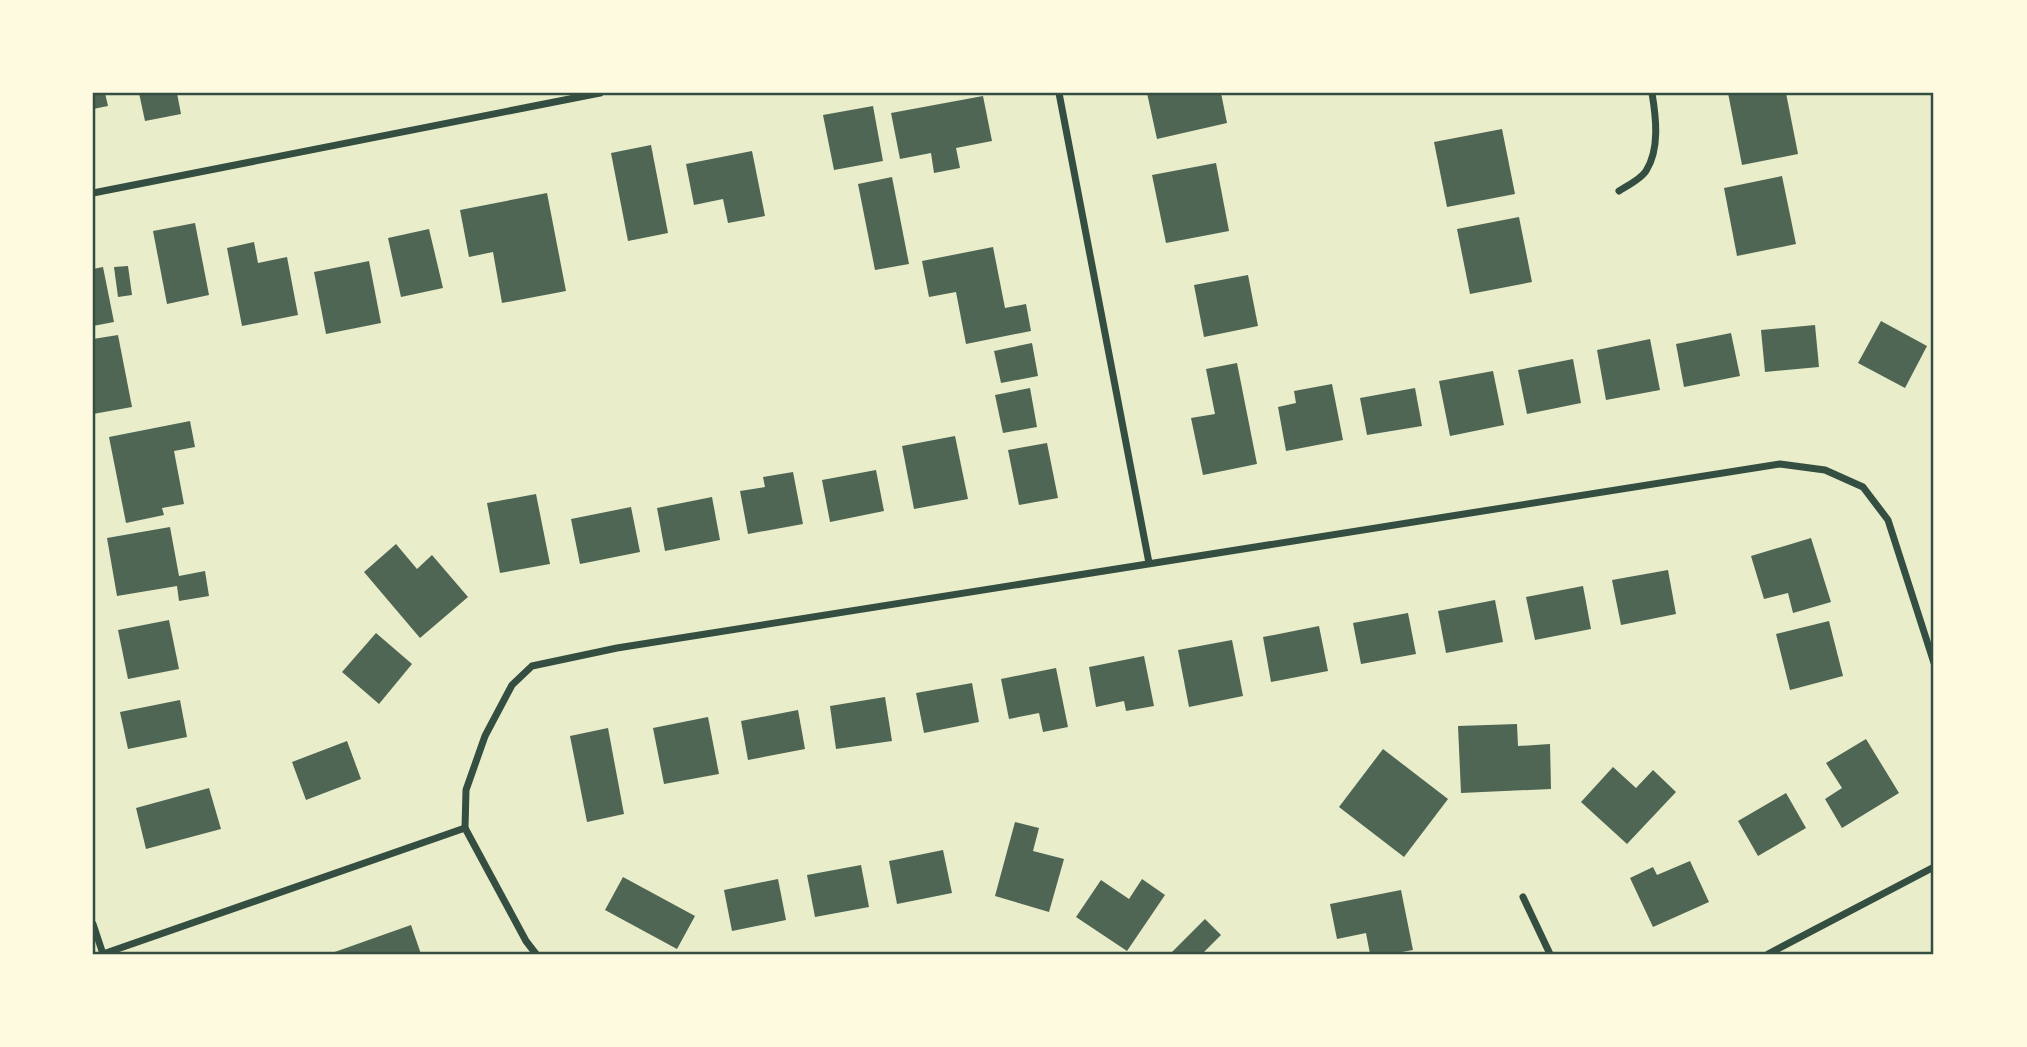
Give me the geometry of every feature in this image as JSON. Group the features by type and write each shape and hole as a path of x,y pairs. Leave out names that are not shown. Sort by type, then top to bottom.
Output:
{"street":[{"path":"93,194 600,93"},
{"path":"1059,93 1149,563"},
{"path":"1619,191 1646,173 1655,149 1656,125 1652,93"},
{"path":"536,954 526,941 465,828 466,790 485,736 512,685 532,666 617,648 1780,464 1825,470 1863,487 1888,520 1934,663"},
{"path":"93,924 103,954 465,828"},
{"path":"1768,954 1934,867"},
{"path":"1523,897 1550,954"}],"building":[{"path":"93,93 105,93 108,106 93,109"},
{"path":"139,93 177,93 181,114 145,121"},
{"path":"1147,93 1221,93 1227,123 1157,139"},
{"path":"1728,93 1786,93 1798,154 1742,165"},
{"path":"983,96 992,141 956,148 960,168 934,173 931,153 900,159 891,113"},
{"path":"873,106 883,161 834,170 823,115"},
{"path":"1502,129 1515,194 1447,207 1434,142"},
{"path":"651,145 668,233 628,241 611,153"},
{"path":"752,151 765,216 728,223 723,199 694,205 686,164"},
{"path":"1216,163 1229,231 1166,243 1152,175"},
{"path":"1782,176 1796,244 1737,256 1724,188"},
{"path":"892,177 909,264 875,270 858,184"},
{"path":"547,193 566,291 502,303 493,252 469,257 460,210"},
{"path":"1519,217 1532,282 1470,294 1457,229"},
{"path":"195,223 209,295 167,304 153,231"},
{"path":"429,229 443,288 401,297 388,238"},
{"path":"254,242 258,263 287,257 298,315 242,326 227,248"},
{"path":"993,247 1005,308 1026,304 1031,331 966,344 956,292 929,297 922,261"},
{"path":"369,261 381,323 326,334 314,272"},
{"path":"128,266 132,295 118,297 114,267"},
{"path":"103,267 114,322 93,326 93,269"},
{"path":"1248,275 1258,326 1204,337 1194,285"},
{"path":"1881,321 1927,346 1905,388 1858,363"},
{"path":"1815,325 1819,367 1765,372 1761,330"},
{"path":"1731,333 1740,376 1684,387 1676,344"},
{"path":"118,335 132,407 93,414 93,339"},
{"path":"1650,339 1660,390 1606,400 1597,350"},
{"path":"1032,343 1038,376 1001,383 994,351"},
{"path":"1573,359 1581,403 1527,414 1518,370"},
{"path":"1237,363 1257,464 1203,475 1191,418 1215,414 1206,369"},
{"path":"1493,371 1504,425 1450,436 1439,381"},
{"path":"1332,384 1343,440 1286,451 1278,407 1296,403 1294,391"},
{"path":"1030,388 1037,427 1003,433 995,395"},
{"path":"1415,388 1422,426 1367,435 1360,398"},
{"path":"190,421 195,447 174,451 184,504 162,508 164,515 126,523 109,437"},
{"path":"955,436 968,499 914,509 902,446"},
{"path":"1047,443 1058,498 1019,505 1008,450"},
{"path":"876,470 884,511 830,522 822,480"},
{"path":"793,472 803,524 748,534 740,491 765,487 763,477"},
{"path":"536,494 550,564 500,573 487,503"},
{"path":"712,497 720,540 665,551 657,508"},
{"path":"631,507 640,552 580,564 571,519"},
{"path":"170,527 179,576 205,571 209,596 179,601 177,586 117,596 107,538"},
{"path":"1811,538 1831,602 1793,613 1788,593 1764,599 1751,556"},
{"path":"396,544 417,569 432,555 468,597 420,638 364,572"},
{"path":"1668,570 1676,614 1621,625 1612,580"},
{"path":"1583,586 1591,629 1535,640 1526,597"},
{"path":"1495,600 1503,642 1446,653 1438,611"},
{"path":"1408,613 1416,654 1361,664 1353,623"},
{"path":"169,620 179,669 128,679 118,630"},
{"path":"1829,621 1843,676 1790,690 1776,634"},
{"path":"1319,626 1328,671 1271,682 1263,637"},
{"path":"376,633 412,664 379,704 342,672"},
{"path":"1232,640 1243,696 1189,707 1178,650"},
{"path":"1144,656 1154,706 1126,711 1124,701 1096,707 1089,667"},
{"path":"1056,668 1068,727 1043,732 1039,713 1009,719 1001,679"},
{"path":"972,683 979,722 924,733 916,693"},
{"path":"885,697 892,741 836,749 830,706"},
{"path":"180,700 187,737 128,749 120,712"},
{"path":"798,710 805,749 748,760 741,721"},
{"path":"708,717 719,774 664,784 653,728"},
{"path":"1517,724 1518,746 1550,744 1551,789 1461,793 1458,726"},
{"path":"608,728 624,814 587,822 570,736"},
{"path":"1866,739 1899,793 1842,828 1825,799 1842,788 1826,763"},
{"path":"347,741 361,779 306,800 292,762"},
{"path":"1383,749 1448,799 1404,857 1339,807"},
{"path":"1613,767 1636,788 1653,770 1676,792 1627,844 1581,802"},
{"path":"209,788 221,829 146,849 136,808"},
{"path":"1786,793 1806,828 1758,856 1738,821"},
{"path":"1015,822 1039,828 1033,851 1064,859 1049,912 995,896"},
{"path":"943,850 952,893 897,904 889,861"},
{"path":"1690,861 1709,902 1653,927 1630,878 1653,867 1657,875"},
{"path":"861,865 869,907 815,917 807,875"},
{"path":"623,877 695,916 677,949 605,910"},
{"path":"778,879 786,920 732,931 724,890"},
{"path":"1142,879 1165,895 1127,951 1076,917 1101,880 1129,899"},
{"path":"1401,890 1413,950 1370,954 1366,933 1337,939 1330,904"},
{"path":"1205,919 1221,935 1202,954 1170,954"},
{"path":"411,925 421,954 329,954"}]}
